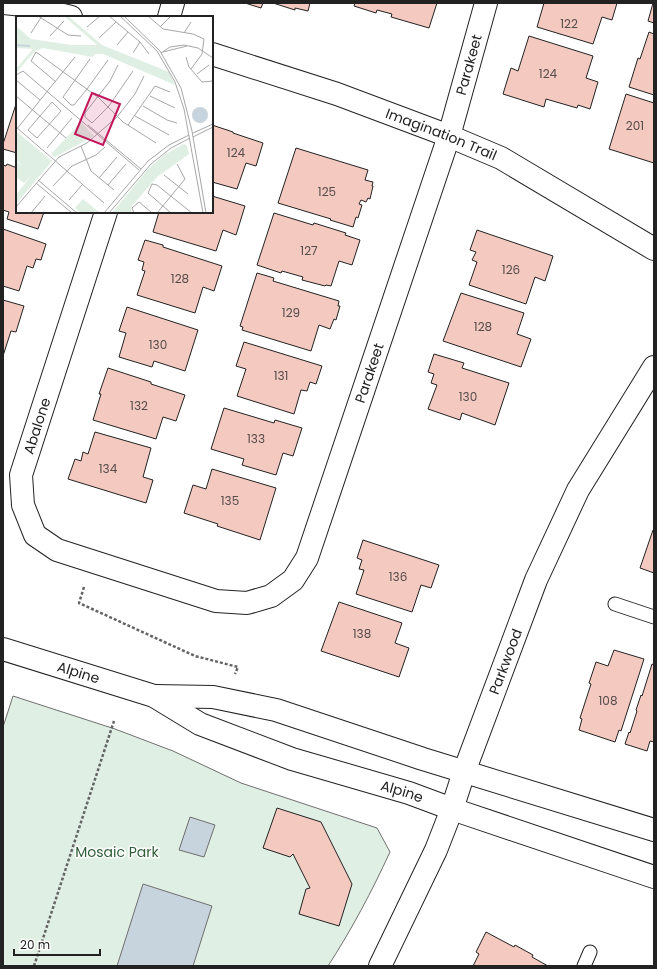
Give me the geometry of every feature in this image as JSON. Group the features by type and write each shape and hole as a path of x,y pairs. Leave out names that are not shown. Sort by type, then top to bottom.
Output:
{"street":[{"path":"4,3 23,5 67,16"},
{"path":"169,16 173,3"},
{"name":"Parakeet","path":"136,576 216,601 247,603 271,596 293,580 307,558 449,136 486,3"},
{"name":"Imagination Trail","path":"213,54 337,94 449,136 501,158 654,249"},
{"name":"Abalone","path":"106,213 21,475 23,505 35,535 57,550 136,576"},
{"name":"Parkwood","path":"380,966 426,873 452,809 464,772 536,580 578,490 654,367"},
{"name":"Alpine","path":"3,649 154,696 200,724 292,759 409,793 654,877"},
{"name":"Alpine","path":"154,696 213,697 276,710 415,757 654,830"}],"lane":[{"path":"615,604 654,617"},
{"path":"584,966 590,952"}],"path":[{"path":"85,580 79,603 195,656 238,667 234,675"},
{"path":"34,966 114,721"}],"green space":[{"name":"Mosaic Park","path":"13,696 115,729 173,751 241,783 377,828 390,852 361,910 328,966 3,966 3,727"}],"shaded area":[{"path":"190,817 215,825 204,857 179,850"},
{"path":"143,884 212,906 193,966 117,966"}],"building":[{"path":"245,3 263,3 261,8"},
{"path":"273,3 310,3 308,11 295,8 295,10"},
{"path":"355,3 437,3 429,28 391,17 392,14 377,10 376,13 354,6"},
{"path":"544,3 617,3 612,20 602,17 593,44 537,27"},
{"path":"654,3 654,23 648,21"},
{"path":"649,32 654,34 654,95 629,87 638,58 640,59"},
{"path":"529,36 593,56 586,78 598,82 590,109 578,105 577,108 546,99 544,107 503,94 511,68 518,71"},
{"path":"626,94 654,103 654,163 609,149"},
{"path":"16,104 16,153 3,149 3,144"},
{"path":"213,125 263,143 256,166 246,163 237,189 213,182"},
{"path":"296,148 368,170 365,180 373,182 370,199 368,198 366,202 361,200 359,204 362,205 358,218 356,217 353,227 278,203"},
{"path":"7,164 16,168 16,213 44,213 38,229 7,219 9,212 3,210 3,165 6,166"},
{"path":"213,196 245,206 236,235 223,230 216,251 153,232 159,213 213,213"},
{"path":"274,213 346,233 345,235 360,240 352,265 339,261 331,286 325,286 302,280 303,277 282,271 281,273 257,265"},
{"path":"3,229 46,244 41,260 36,259 33,268 27,266 19,291 3,286"},
{"path":"477,230 553,256 545,281 535,277 526,304 469,285 477,262 472,260 476,252 470,250"},
{"path":"145,240 222,266 214,291 203,287 195,313 137,295 145,271 142,270 144,262 138,260"},
{"path":"257,273 274,278 273,281 339,301 338,306 340,306 336,320 334,319 330,329 319,325 311,351 242,330 243,327 240,326"},
{"path":"461,293 524,313 517,334 531,339 521,367 443,341"},
{"path":"3,300 24,306 16,332 11,331 3,356"},
{"path":"127,307 198,330 185,371 154,361 152,367 119,357 126,333 119,331"},
{"path":"244,342 322,366 316,384 310,382 307,391 301,390 294,414 237,396 246,369 236,366"},
{"path":"434,354 464,363 462,368 509,383 495,425 462,413 460,420 428,409 437,385 431,383 434,374 428,372"},
{"path":"108,368 185,395 176,421 163,417 156,439 93,420 101,394 99,394"},
{"path":"224,408 274,423 275,420 302,428 293,456 283,453 276,475 242,465 244,459 211,449"},
{"path":"95,432 151,448 143,477 153,480 146,503 68,479 75,459 81,461 83,452 88,454"},
{"path":"212,469 276,488 260,540 217,526 218,524 184,513 193,485 206,489"},
{"path":"653,530 654,531 654,573 640,568"},
{"path":"363,540 439,565 431,588 421,585 412,612 356,594 364,570 359,569 362,560 357,558"},
{"path":"339,602 402,623 395,643 409,648 399,677 321,651"},
{"path":"614,650 644,659 621,731 619,730 615,742 579,730 582,719 580,718 591,684 589,683 596,662 608,666"},
{"path":"652,664 654,665 654,742 650,741 647,751 625,744 629,732 630,733 637,711 636,710"},
{"path":"277,808 321,822 352,884 339,926 299,914 306,889 310,888 293,854 290,857 263,848"},
{"path":"486,932 514,947 515,945 533,955 532,957 548,966 473,966 479,954 476,952"}]}
